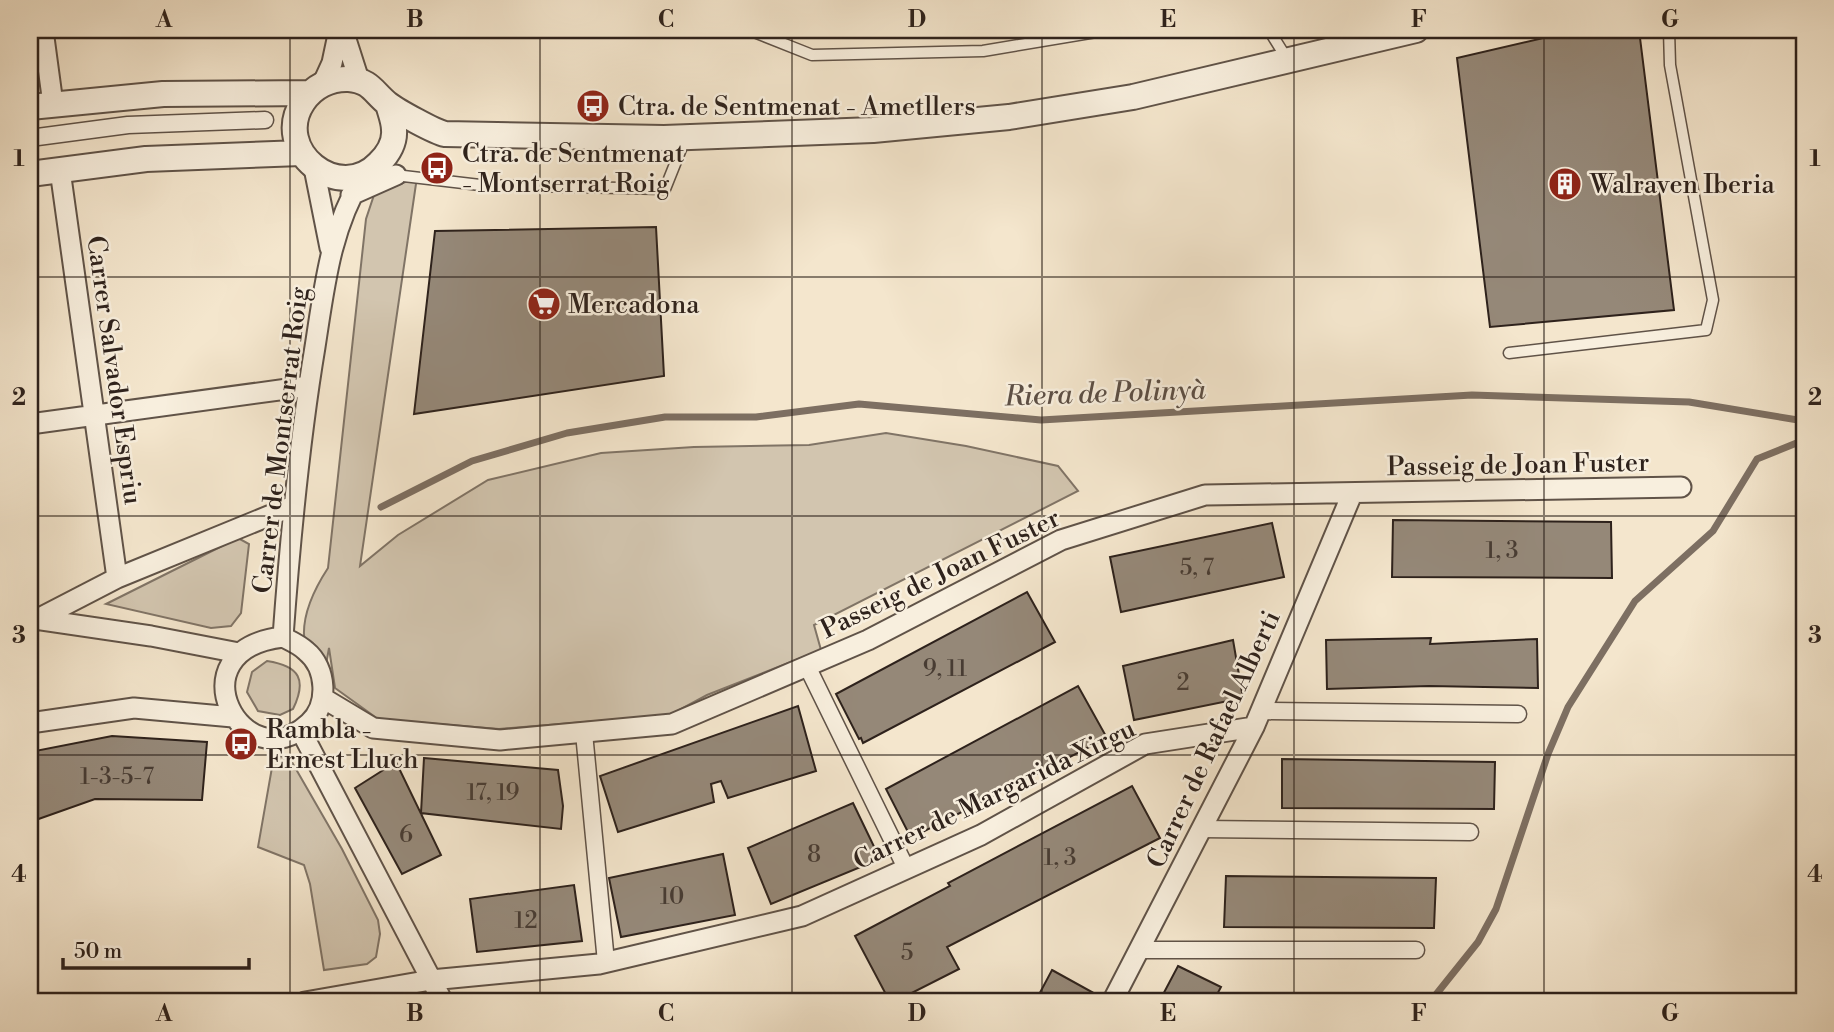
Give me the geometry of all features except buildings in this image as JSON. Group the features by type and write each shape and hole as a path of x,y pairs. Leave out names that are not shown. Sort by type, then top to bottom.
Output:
{"street":[{"path":"43,30 41,105 163,94 315,89 344,79 359,80 373,87 388,104 435,132 685,138 873,131 1009,117 1133,97 1416,30"},
{"path":"341,30 359,80"},
{"path":"341,30 332,63 299,108 295,121 296,139 307,160 336,178 362,181 396,175"},
{"path":"362,181 387,155 390,147 395,128 388,104"},
{"path":"30,138 128,125 265,120"},
{"path":"390,147 425,140 435,132"},
{"path":"30,174 146,159 307,160"},
{"name":"Carrer de Montserrat Roig","path":"307,160 330,249"},
{"name":"Carrer Salvador Espriu","path":"60,170 117,578"},
{"name":"Carrer de Montserrat Roig","path":"283,637 293,506 330,249 362,181"},
{"path":"30,424 309,386"},
{"name":"Passeig de Joan Fuster","path":"323,698 373,728 500,740 673,724 868,640 1061,540 1205,495 1681,487"},
{"name":"Carrer de Rafael Alberti","path":"1112,1002 1257,719 1352,494"},
{"path":"33,621 117,578 293,506"},
{"path":"33,621 151,636 239,653"},
{"path":"283,637 307,651 317,664 323,681 323,698 314,719 301,731 283,738 262,737 246,730 233,717 224,689 227,672 239,653 251,644 283,637"},
{"path":"807,666 906,869"},
{"path":"30,723 134,708 233,717"},
{"path":"1257,719 1518,714"},
{"name":"Carrer de Margarida Xirgu","path":"305,1002 431,980 606,962 802,916 981,835 1145,744 1257,719"},
{"path":"301,731 443,1002"},
{"path":"584,733 606,962"},
{"path":"1201,829 1470,832"},
{"path":"1139,950 1416,950"}],"lane":[{"path":"749,30 812,55 983,51 1108,30"},
{"path":"1269,30 1288,60"},
{"path":"1509,353 1706,330 1713,300 1670,65 1669,30"},
{"path":"362,181 396,175 480,185 665,189 685,138"}],"shaded area":[{"path":"417,177 360,566 398,535 488,480 601,453 694,447 809,445 886,433 966,446 1058,466 1078,491 814,625 821,650 707,695 670,715 499,729 378,719 335,688 329,648 323,681 307,652 304,630 312,597 328,568 366,219 374,195"},
{"path":"238,538 249,544 241,613 231,626 211,628 106,604"},
{"path":"267,661 287,667 298,676 300,682 293,709 280,715 258,711 247,692 252,672"},
{"path":"274,756 289,757 342,849 378,920 380,934 376,957 367,964 324,970 310,884 304,865 258,847"}],"waterway":[{"name":"Riera de Polinyà","path":"381,507 472,461 567,433 665,417 756,417 859,404 1041,420 1472,395 1689,402 1804,421"},
{"path":"1430,1002 1478,942 1496,909 1548,754 1568,707 1635,601 1713,531 1757,459 1804,440"}],"place":[{"name":"Ctra. de Sentmenat - Ametllers","path":"593,106"},
{"name":"Ctra. de Sentmenat - Montserrat Roig","path":"437,168"},
{"name":"Walraven Iberia","path":"1565,184"},
{"name":"Mercadona","path":"544,304"},
{"name":"Rambla - Ernest Lluch","path":"241,744"}]}
